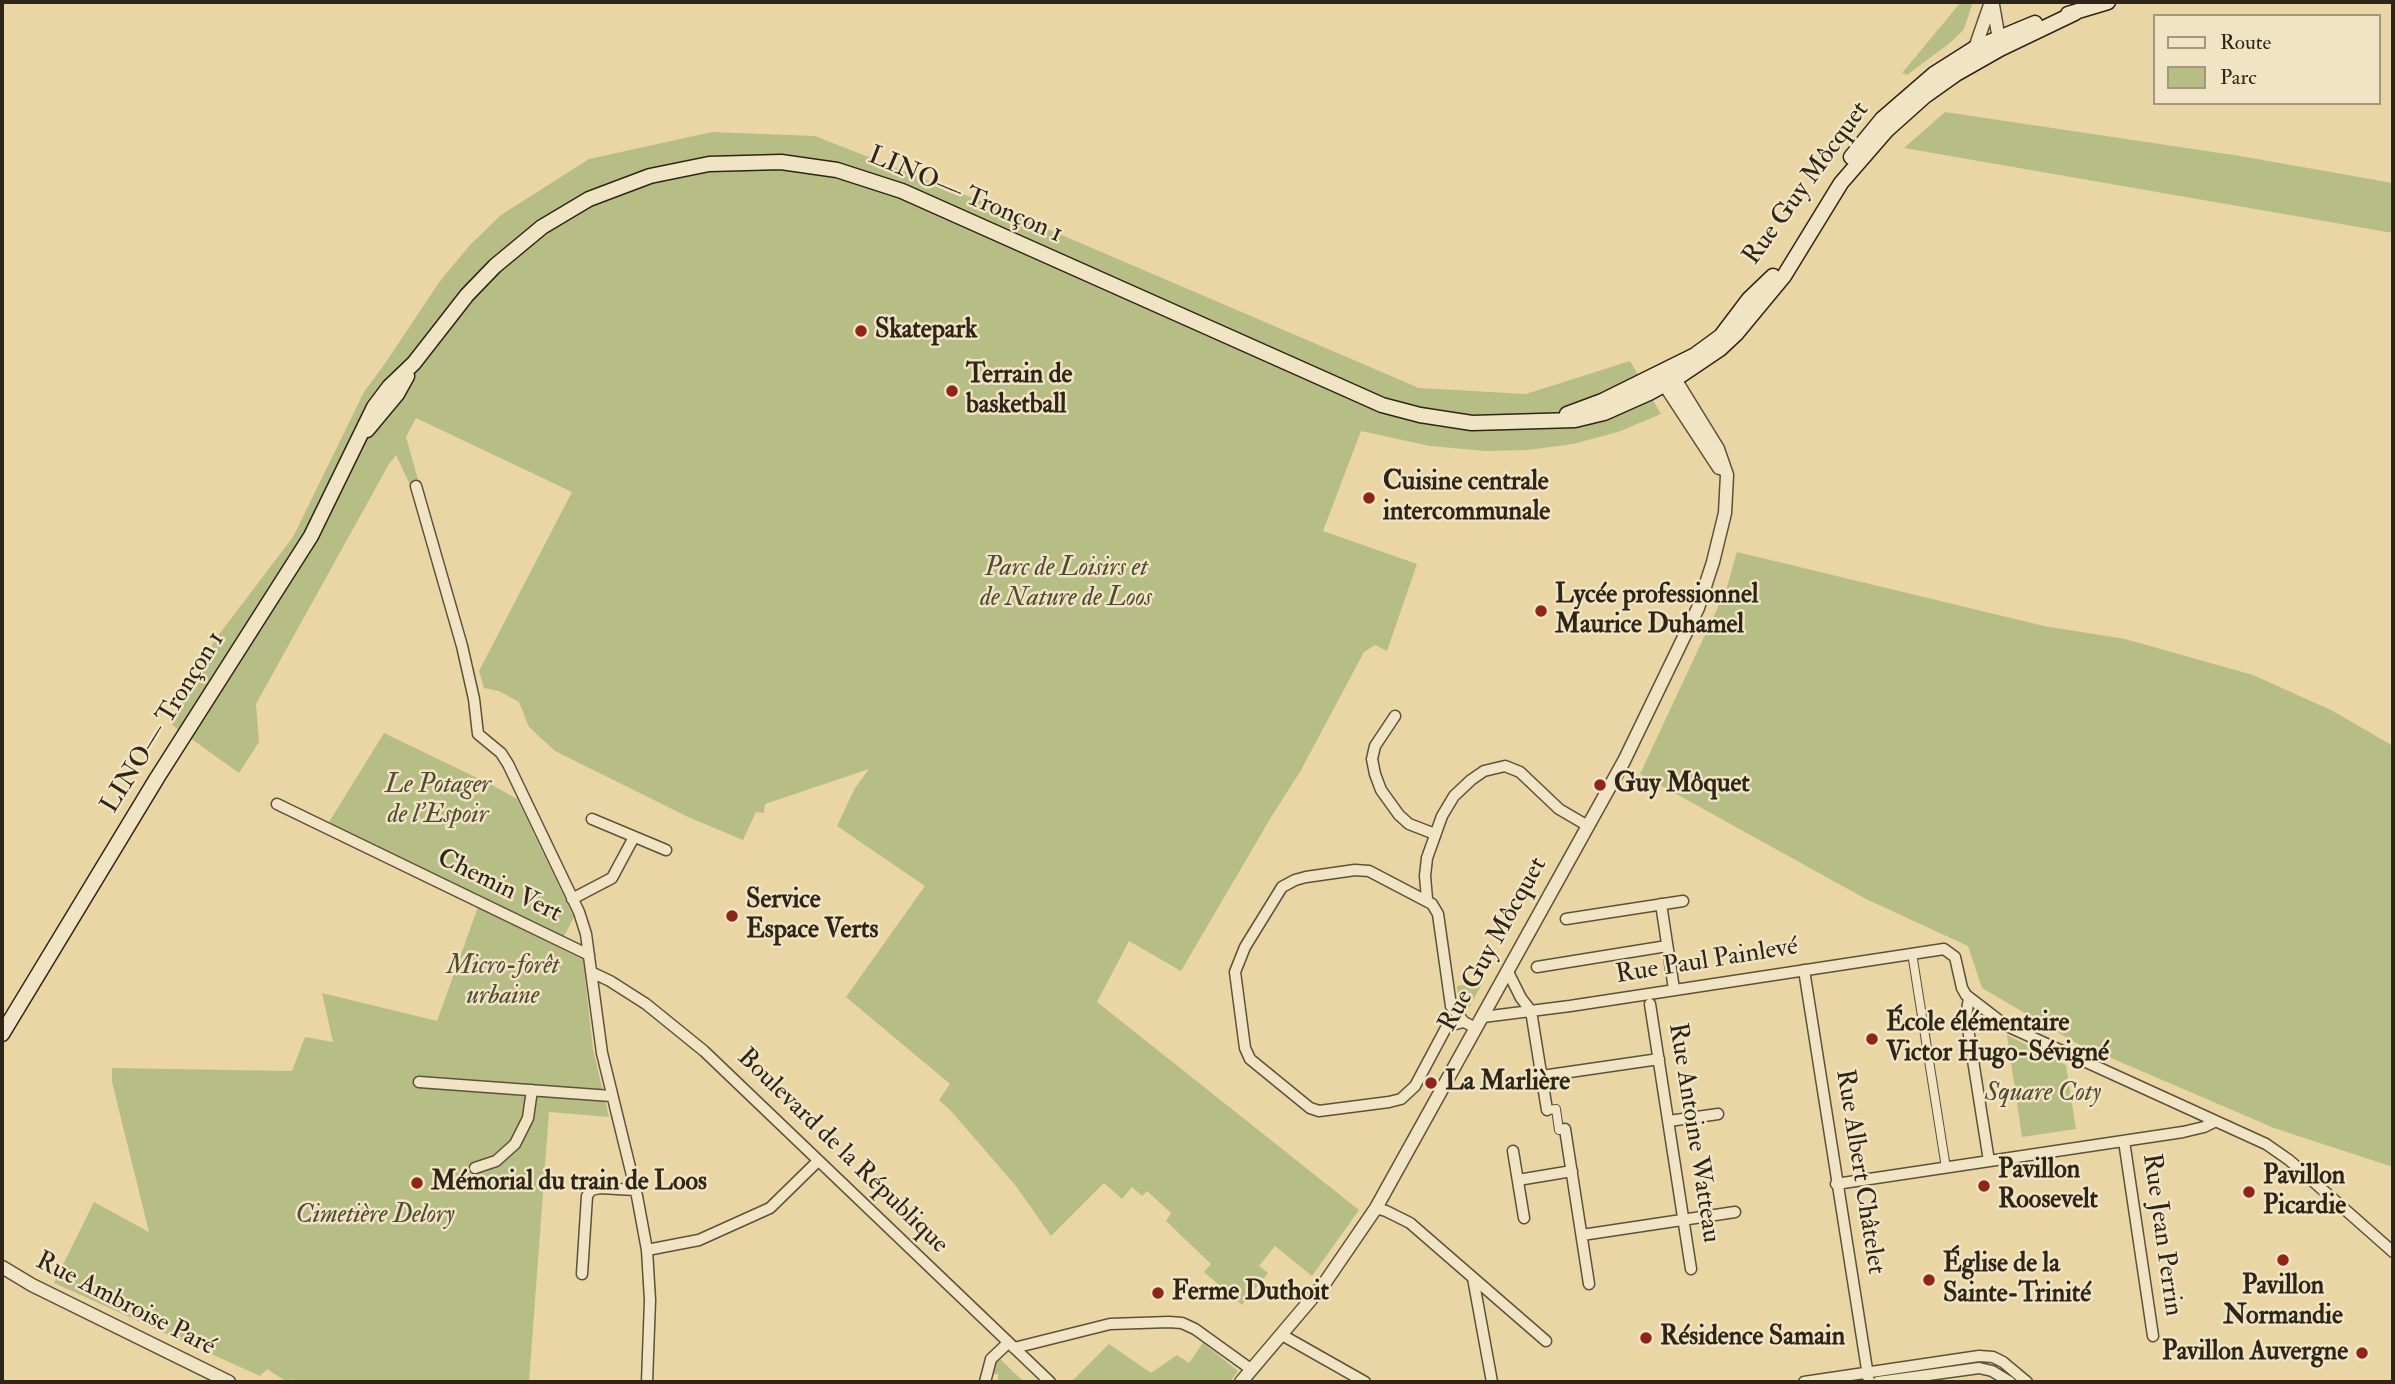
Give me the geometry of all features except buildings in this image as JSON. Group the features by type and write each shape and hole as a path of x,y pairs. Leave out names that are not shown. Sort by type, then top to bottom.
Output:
{"main road":[{"name":"Rue Guy Môcquet","path":"1667,377 1720,349 1736,334 1784,276 1841,183 1879,138 1933,90 2000,43 2037,22 2108,2"},
{"name":"Rue Guy Môcquet","path":"1667,377 1718,338 1749,299 1774,276 1809,226 1844,166 1882,119 1924,81 1975,48 2000,43"},
{"name":"LINO— Tronçon 1","path":"2,1034 157,778 304,547 374,407 389,387 414,363 484,276 518,245 566,212 614,189 660,173 722,163 781,162 837,170 892,187 1382,405 1420,415 1499,424 1539,421 1580,411 1667,377"}],"street":[{"path":"1992,2 2000,43"},
{"path":"1975,48 1992,2"},
{"name":"Rue Guy Môcquet","path":"1241,1382 1332,1274 1376,1208 1474,1022 1508,972 1630,750 1698,608 1713,562 1727,499 1727,475 1721,455 1667,377"},
{"path":"416,486 462,646 474,699 478,734 503,757 582,920 600,1043 647,1250 650,1300 647,1382"},
{"path":"1395,716 1375,746 1372,759 1374,775 1399,815 1409,824 1435,834"},
{"path":"1427,899 1425,870 1435,834 1450,802 1480,773 1498,766 1520,772 1559,809 1588,826"},
{"name":"Chemin Vert","path":"277,804 589,955"},
{"path":"592,819 666,850"},
{"path":"572,899 612,878 634,836"},
{"path":"1364,870 1427,899 1432,904 1438,914 1451,1006 1474,1022 1447,1026 1415,1086 1406,1096 1389,1102 1319,1111 1310,1108 1255,1065 1245,1048 1235,972 1245,947 1282,887 1295,880 1364,870"},
{"path":"1566,919 1683,901"},
{"path":"1661,904 1674,989"},
{"path":"1537,967 1667,946"},
{"name":"Rue Paul Painlevé","path":"1474,1022 1938,949 1948,951 1955,957 1962,988 1969,998"},
{"path":"1913,953 1946,1168"},
{"name":"Rue Albert Châtelet","path":"1804,970 1868,1377"},
{"name":"Boulevard de la République","path":"591,972 633,995 669,1021 1050,1382"},
{"path":"1508,972 1531,1011 1547,1110 1556,1109 1559,1130 1565,1129 1590,1284"},
{"path":"1989,1161 1966,1016 1969,998 2022,1034 2277,1150 2393,1252"},
{"name":"Rue Antoine Watteau","path":"1650,1004 1691,1269"},
{"path":"1542,1076 1659,1059"},
{"path":"419,1082 611,1096"},
{"path":"475,1168 496,1161 515,1144 528,1118 532,1090"},
{"path":"1669,1121 1718,1114"},
{"path":"1836,1184 2194,1130 2214,1122"},
{"name":"Rue Jean Perrin","path":"2124,1141 2153,1335"},
{"path":"1513,1151 1524,1218"},
{"path":"647,1250 699,1240 770,1208 818,1161"},
{"path":"1518,1180 1572,1171"},
{"path":"582,1274 587,1196 591,1190 600,1188 635,1190"},
{"path":"1376,1208 1409,1223 1546,1341"},
{"path":"1582,1235 1735,1212"},
{"name":"Rue Ambroise Paré","path":"2,1267 229,1382"},
{"path":"1473,1278 1492,1382"},
{"path":"985,1382 991,1359 1011,1345 1110,1324 1144,1321 1175,1322 1195,1329 1252,1370"},
{"path":"1282,1335 1365,1382"},
{"path":"1804,1382 1868,1377 1986,1356 2003,1362 2027,1382"},
{"path":"1878,1382 1979,1368 1993,1371 2010,1382"}],"green space":[{"path":"1961,2 1973,2 1964,29 1950,43 1907,75 1902,73"},
{"path":"1945,112 2240,156 2393,183 2393,233 1904,148"},
{"name":"Parc de Loisirs et de Nature de Loos","path":"712,132 815,136 1001,209 1419,388 1526,394 1630,361 1661,414 1618,432 1573,444 1528,450 1485,451 1430,446 1361,431 1323,531 1417,564 1387,651 1375,645 1364,652 1301,770 1181,971 1129,941 1097,1002 1359,1210 1312,1276 1275,1246 1259,1266 1268,1273 1242,1305 1204,1272 1211,1264 1166,1221 1171,1213 1147,1191 1142,1196 1132,1187 1122,1199 1104,1183 1051,1236 1016,1186 939,1100 950,1084 846,997 925,886 837,826 855,788 869,769 765,804 764,813 756,812 743,840 688,817 555,751 529,727 519,702 499,691 484,688 479,671 572,492 416,418 406,437 419,483 411,487 396,455 256,704 259,742 239,773 172,725 214,641 293,537 364,392 440,281 470,245 501,215 589,159"},
{"path":"1737,552 2044,626 2125,639 2253,675 2333,711 2393,746 2393,1167 2274,1128 2076,1043 1982,988 1968,946 1866,899 1640,774 1726,590"},
{"name":"Le Potager de l'Espoir","path":"384,733 517,799 574,917 562,940 329,822"},
{"name":"Cimetière Delory","path":"478,907 583,960 593,1049 609,1117 549,1112 529,1382 298,1382 293,1379 287,1382 267,1369 260,1376 54,1283 94,1202 149,1232 112,1082 112,1068 292,1071 305,1037 333,1042 322,993 437,1021"},
{"path":"1483,982 1467,1011 1459,1003 1457,986"},
{"name":"Square Coty","path":"2007,1035 2066,1065 2076,1129 2022,1137"},
{"path":"1203,1343 1238,1371 1230,1382 1071,1382 1109,1344 1151,1373 1177,1355 1189,1363"},
{"path":"999,1358 1024,1382 998,1382 998,1374 991,1374 993,1364"}],"place":[{"name":"Skatepark","path":"861,331"},
{"name":"Terrain de basketball","path":"952,391"},
{"name":"Cuisine centrale intercommunale","path":"1369,498"},
{"name":"Lycée professionnel Maurice Duhamel","path":"1541,611"},
{"name":"Guy Môquet","path":"1600,785"},
{"name":"Service Espace Verts","path":"732,916"},
{"name":"École élémentaire Victor Hugo-Sévigné","path":"1872,1039"},
{"name":"La Marlière","path":"1431,1083"},
{"name":"Mémorial du train de Loos","path":"417,1183"},
{"name":"Pavillon Roosevelt","path":"1984,1186"},
{"name":"Pavillon Picardie","path":"2249,1192"},
{"name":"Pavillon Normandie","path":"2283,1260"},
{"name":"Église de la Sainte-Trinité","path":"1929,1280"},
{"name":"Ferme Duthoit","path":"1158,1293"},
{"name":"Résidence Samain","path":"1646,1338"},
{"name":"Pavillon Auvergne","path":"2362,1353"}],"park label":[{"name":"Micro-forêt urbaine","path":"503,982"}]}
